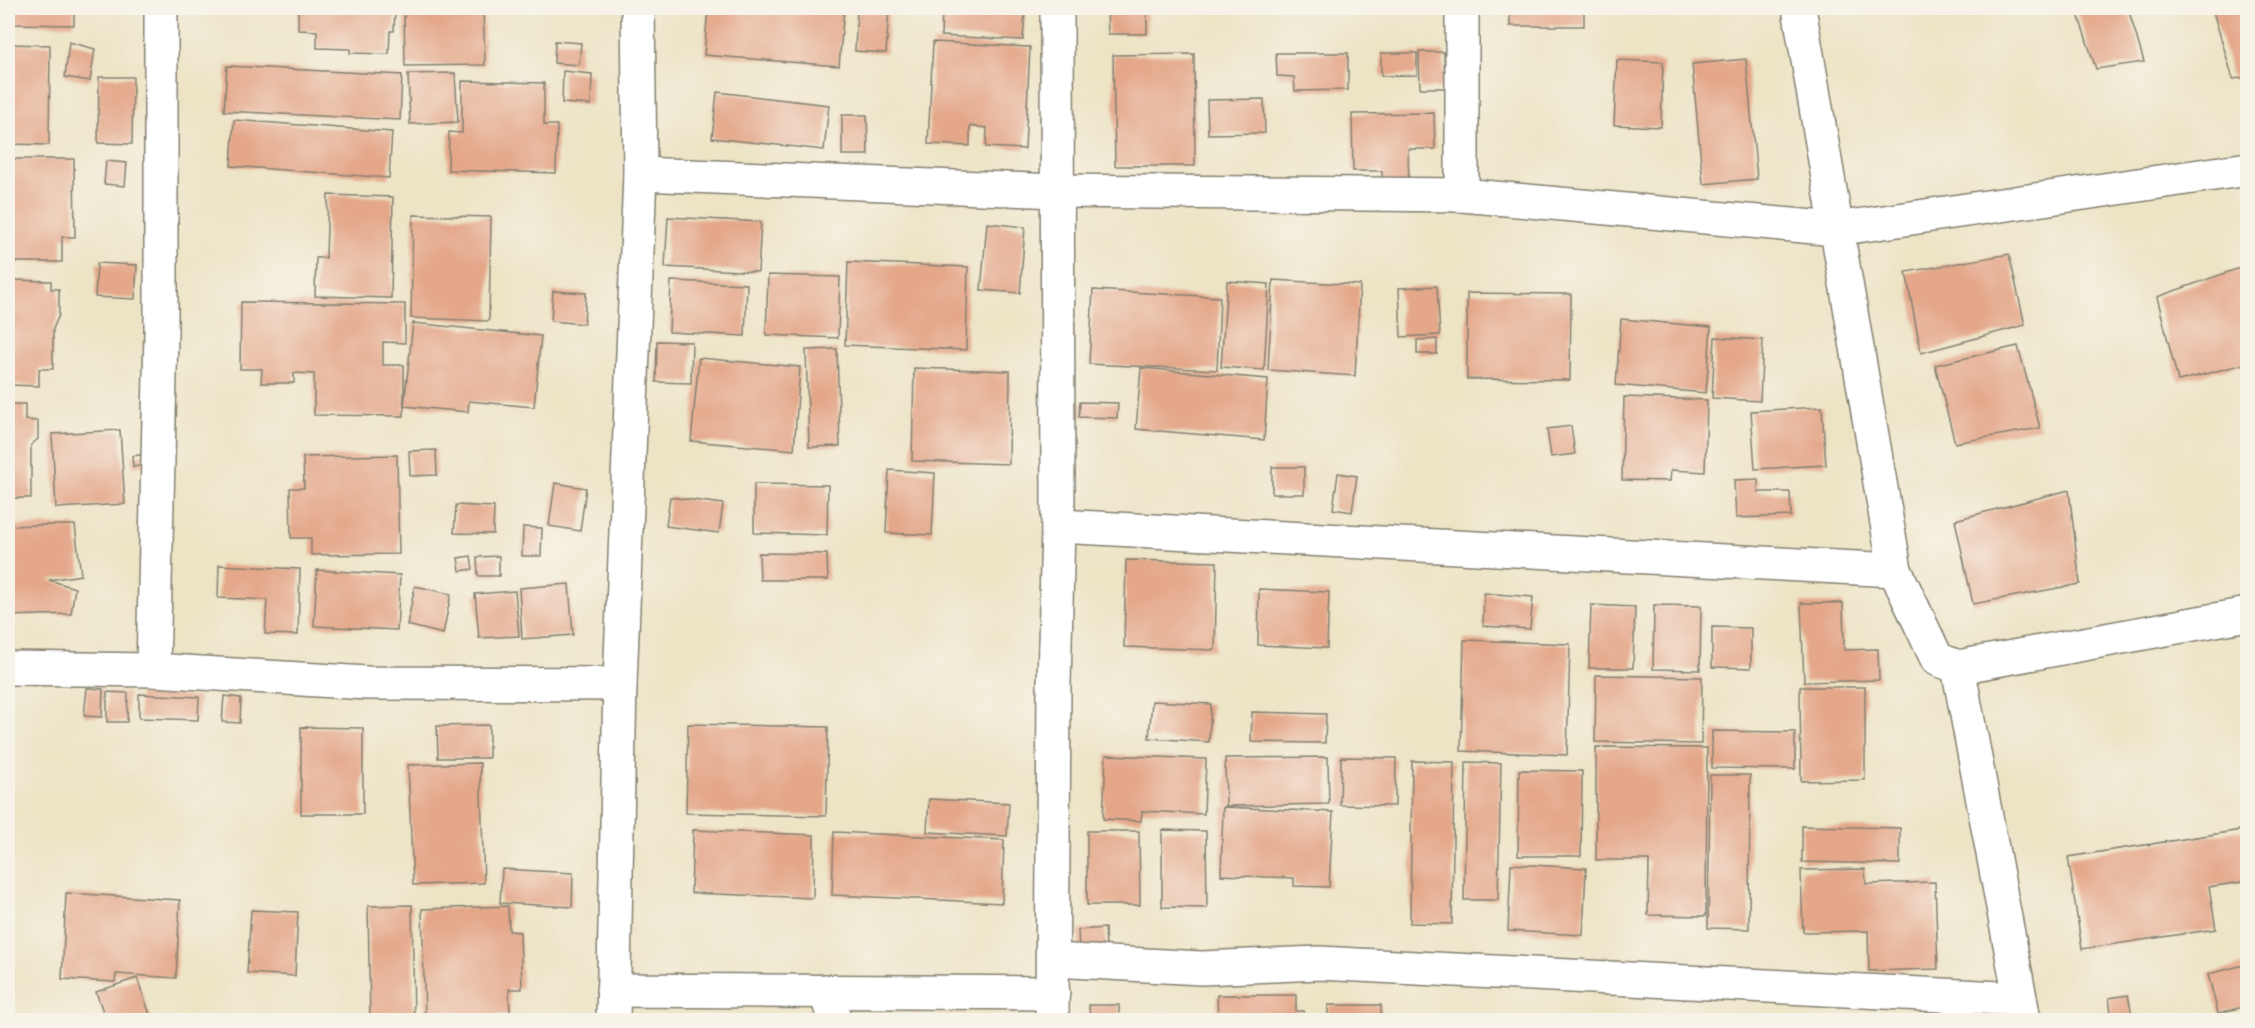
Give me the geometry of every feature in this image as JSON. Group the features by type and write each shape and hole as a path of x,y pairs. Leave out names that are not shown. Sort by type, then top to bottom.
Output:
{"street":[{"path":"153,670 161,333 161,8"},
{"path":"638,8 640,174 620,684 613,1005 1052,1007 1054,684 1058,526 1057,8"},
{"path":"1462,8 1462,195"},
{"path":"1798,8 1895,570 1937,659 1958,667 2247,614"},
{"path":"640,174 1056,190 1462,195 1836,228 2247,169"},
{"path":"1058,526 1895,570"},
{"path":"1053,960 1201,968 1319,963 2022,1010 1958,667"},
{"path":"8,668 153,670 367,683 620,684"}],"building":[{"path":"8,8 74,8 74,25 8,24"},
{"path":"298,8 395,8 394,31 390,31 389,54 350,53 350,49 317,48 317,31 298,30"},
{"path":"483,8 485,65 405,66 404,9"},
{"path":"708,8 844,8 839,66 704,55"},
{"path":"857,8 889,8 886,53 855,51"},
{"path":"942,8 999,8 999,12 1025,13 1023,40 941,36"},
{"path":"1107,8 1147,8 1147,34 1108,34"},
{"path":"1510,8 1584,8 1584,26 1510,26"},
{"path":"2076,8 2128,8 2144,62 2096,69"},
{"path":"2212,8 2248,8 2248,77 2233,79"},
{"path":"555,41 581,43 579,65 554,63"},
{"path":"69,42 95,49 90,81 65,77"},
{"path":"933,42 1030,47 1025,149 986,147 987,128 970,126 970,146 928,144"},
{"path":"8,44 50,45 49,145 8,144"},
{"path":"1419,52 1444,52 1445,88 1420,88"},
{"path":"1276,53 1348,53 1348,90 1295,91 1294,77 1277,76"},
{"path":"1381,53 1417,53 1417,75 1381,76"},
{"path":"1194,54 1195,166 1115,166 1113,55"},
{"path":"1746,59 1757,179 1703,184 1692,64"},
{"path":"1617,60 1663,62 1661,127 1614,125"},
{"path":"227,66 402,75 400,120 224,111"},
{"path":"563,71 592,74 591,105 562,103"},
{"path":"455,73 458,122 410,124 408,74"},
{"path":"99,77 133,77 132,144 98,143"},
{"path":"462,81 544,83 544,125 557,125 556,173 448,170 449,132 462,133"},
{"path":"717,92 829,105 824,150 712,138"},
{"path":"1264,99 1265,133 1208,134 1207,100"},
{"path":"1434,113 1435,149 1408,149 1409,189 1382,189 1382,171 1353,171 1352,114"},
{"path":"842,115 867,115 868,155 842,155"},
{"path":"234,120 392,132 389,178 231,166"},
{"path":"8,159 74,159 75,237 62,237 62,262 8,262"},
{"path":"106,161 127,163 125,186 104,184"},
{"path":"328,195 393,197 391,298 315,296 316,258 326,258"},
{"path":"413,215 491,217 489,321 411,318"},
{"path":"668,217 761,222 758,272 665,267"},
{"path":"987,223 1025,227 1020,293 981,290"},
{"path":"2009,254 2025,325 1921,353 1906,272"},
{"path":"848,262 968,267 966,350 845,345"},
{"path":"97,263 137,265 135,299 95,297"},
{"path":"2248,265 2248,363 2178,381 2157,297"},
{"path":"768,275 840,277 838,338 766,335"},
{"path":"8,280 51,281 51,289 59,289 59,315 53,329 53,369 39,369 39,386 8,385"},
{"path":"1273,280 1360,285 1355,376 1268,370"},
{"path":"671,281 747,284 745,336 669,332"},
{"path":"1227,281 1269,284 1264,370 1221,367"},
{"path":"1437,286 1440,335 1401,337 1399,288"},
{"path":"1093,290 1220,297 1217,370 1089,364"},
{"path":"553,291 586,293 584,324 551,321"},
{"path":"1467,293 1571,294 1570,380 1467,379"},
{"path":"241,302 405,304 405,343 383,342 383,365 404,365 404,416 314,415 314,374 294,373 294,383 261,383 262,369 240,369"},
{"path":"1621,319 1711,327 1706,393 1616,385"},
{"path":"413,323 541,336 534,407 469,401 468,412 404,406"},
{"path":"1715,337 1763,340 1760,401 1712,398"},
{"path":"1437,339 1437,354 1417,354 1417,340"},
{"path":"657,341 692,342 691,383 656,382"},
{"path":"2018,346 2040,428 1955,443 1935,365"},
{"path":"837,349 840,446 809,447 806,350"},
{"path":"699,358 800,367 794,450 691,441"},
{"path":"914,368 1010,371 1009,464 912,461"},
{"path":"1141,368 1268,379 1264,440 1136,429"},
{"path":"1624,397 1707,400 1705,472 1671,470 1670,481 1622,480"},
{"path":"1080,402 1118,403 1117,418 1079,417"},
{"path":"8,404 25,404 25,420 38,421 38,439 31,445 31,498 8,498"},
{"path":"1822,407 1826,465 1755,469 1751,411"},
{"path":"1571,426 1575,454 1551,457 1547,429"},
{"path":"120,430 125,504 56,508 52,434"},
{"path":"436,450 437,475 410,476 409,451"},
{"path":"154,453 158,463 133,467 132,456"},
{"path":"397,455 399,554 311,555 311,538 291,538 290,488 304,488 303,457"},
{"path":"1272,467 1304,467 1304,494 1272,494"},
{"path":"889,470 935,473 932,535 886,533"},
{"path":"1338,473 1357,476 1352,512 1333,509"},
{"path":"1758,479 1758,492 1790,492 1791,516 1736,518 1734,480"},
{"path":"555,483 586,488 580,531 549,526"},
{"path":"754,484 828,485 827,535 754,533"},
{"path":"2069,490 2080,584 1973,604 1955,520"},
{"path":"670,497 723,504 719,533 666,526"},
{"path":"456,505 494,507 493,534 454,533"},
{"path":"75,525 81,575 49,580 75,588 71,614 8,616 8,526"},
{"path":"523,527 542,528 541,556 522,556"},
{"path":"759,553 827,554 828,580 760,580"},
{"path":"471,556 473,569 460,571 458,558"},
{"path":"499,556 499,576 478,576 477,557"},
{"path":"1126,560 1217,562 1215,650 1124,647"},
{"path":"219,565 300,569 298,635 265,634 267,600 218,598"},
{"path":"317,570 400,575 397,630 314,626"},
{"path":"569,584 573,635 522,639 519,588"},
{"path":"415,586 451,594 443,634 407,625"},
{"path":"1259,589 1329,592 1327,648 1258,645"},
{"path":"515,591 519,636 479,638 475,594"},
{"path":"1484,593 1533,597 1530,629 1483,626"},
{"path":"1801,603 1843,603 1844,650 1878,649 1879,680 1804,682"},
{"path":"1591,605 1635,607 1633,668 1589,668"},
{"path":"1654,605 1701,606 1700,670 1653,669"},
{"path":"1712,627 1751,628 1751,668 1712,667"},
{"path":"1464,640 1570,644 1567,755 1461,751"},
{"path":"1596,675 1702,677 1701,744 1595,742"},
{"path":"1800,687 1865,687 1865,780 1801,781"},
{"path":"87,688 103,689 102,717 84,716"},
{"path":"107,692 128,693 127,722 107,722"},
{"path":"139,694 199,697 198,720 139,718"},
{"path":"224,696 241,698 240,723 222,722"},
{"path":"1152,701 1211,704 1209,742 1149,738"},
{"path":"1252,712 1326,714 1325,743 1251,742"},
{"path":"688,724 828,727 826,816 686,813"},
{"path":"489,725 489,758 438,758 437,726"},
{"path":"301,727 363,728 363,814 301,814"},
{"path":"1712,731 1795,732 1795,769 1712,768"},
{"path":"1596,747 1707,748 1706,916 1648,915 1649,860 1596,860"},
{"path":"1106,755 1206,759 1204,814 1142,811 1141,821 1103,819"},
{"path":"1328,757 1329,804 1226,806 1225,758"},
{"path":"1341,757 1396,758 1395,806 1340,805"},
{"path":"1412,761 1454,762 1452,924 1410,923"},
{"path":"1466,762 1501,763 1498,900 1464,900"},
{"path":"480,763 484,883 413,885 408,765"},
{"path":"1519,770 1582,771 1581,856 1518,856"},
{"path":"1710,775 1750,775 1749,929 1708,928"},
{"path":"929,799 1009,803 1007,836 927,832"},
{"path":"1223,807 1333,812 1329,887 1294,886 1294,878 1221,875"},
{"path":"1802,826 1900,828 1900,864 1802,862"},
{"path":"2248,829 2248,881 2209,887 2216,929 2082,949 2068,857"},
{"path":"693,830 814,835 813,898 691,893"},
{"path":"1162,830 1206,831 1207,908 1162,907"},
{"path":"1087,831 1139,831 1140,905 1087,905"},
{"path":"834,832 1004,840 1002,903 832,895"},
{"path":"1511,864 1586,868 1583,935 1508,931"},
{"path":"502,869 573,873 572,907 500,903"},
{"path":"1865,869 1866,884 1935,882 1938,969 1869,971 1868,931 1803,932 1801,870"},
{"path":"66,893 180,900 176,978 116,974 115,982 62,979"},
{"path":"412,905 414,1020 370,1020 368,906"},
{"path":"508,906 509,931 520,932 522,989 509,989 510,1015 425,1017 422,909"},
{"path":"251,910 298,912 295,976 247,973"},
{"path":"1105,928 1106,948 1079,950 1078,930"},
{"path":"2248,964 2248,1006 2218,1013 2208,974"},
{"path":"137,978 152,1020 106,1020 96,992"},
{"path":"1217,995 1296,995 1296,1011 1304,1011 1304,1020 1218,1020"},
{"path":"2128,995 2133,1020 2112,1020 2109,998"},
{"path":"1089,1005 1119,1005 1119,1020 1090,1020"},
{"path":"1328,1005 1381,1005 1381,1020 1328,1020"}]}
